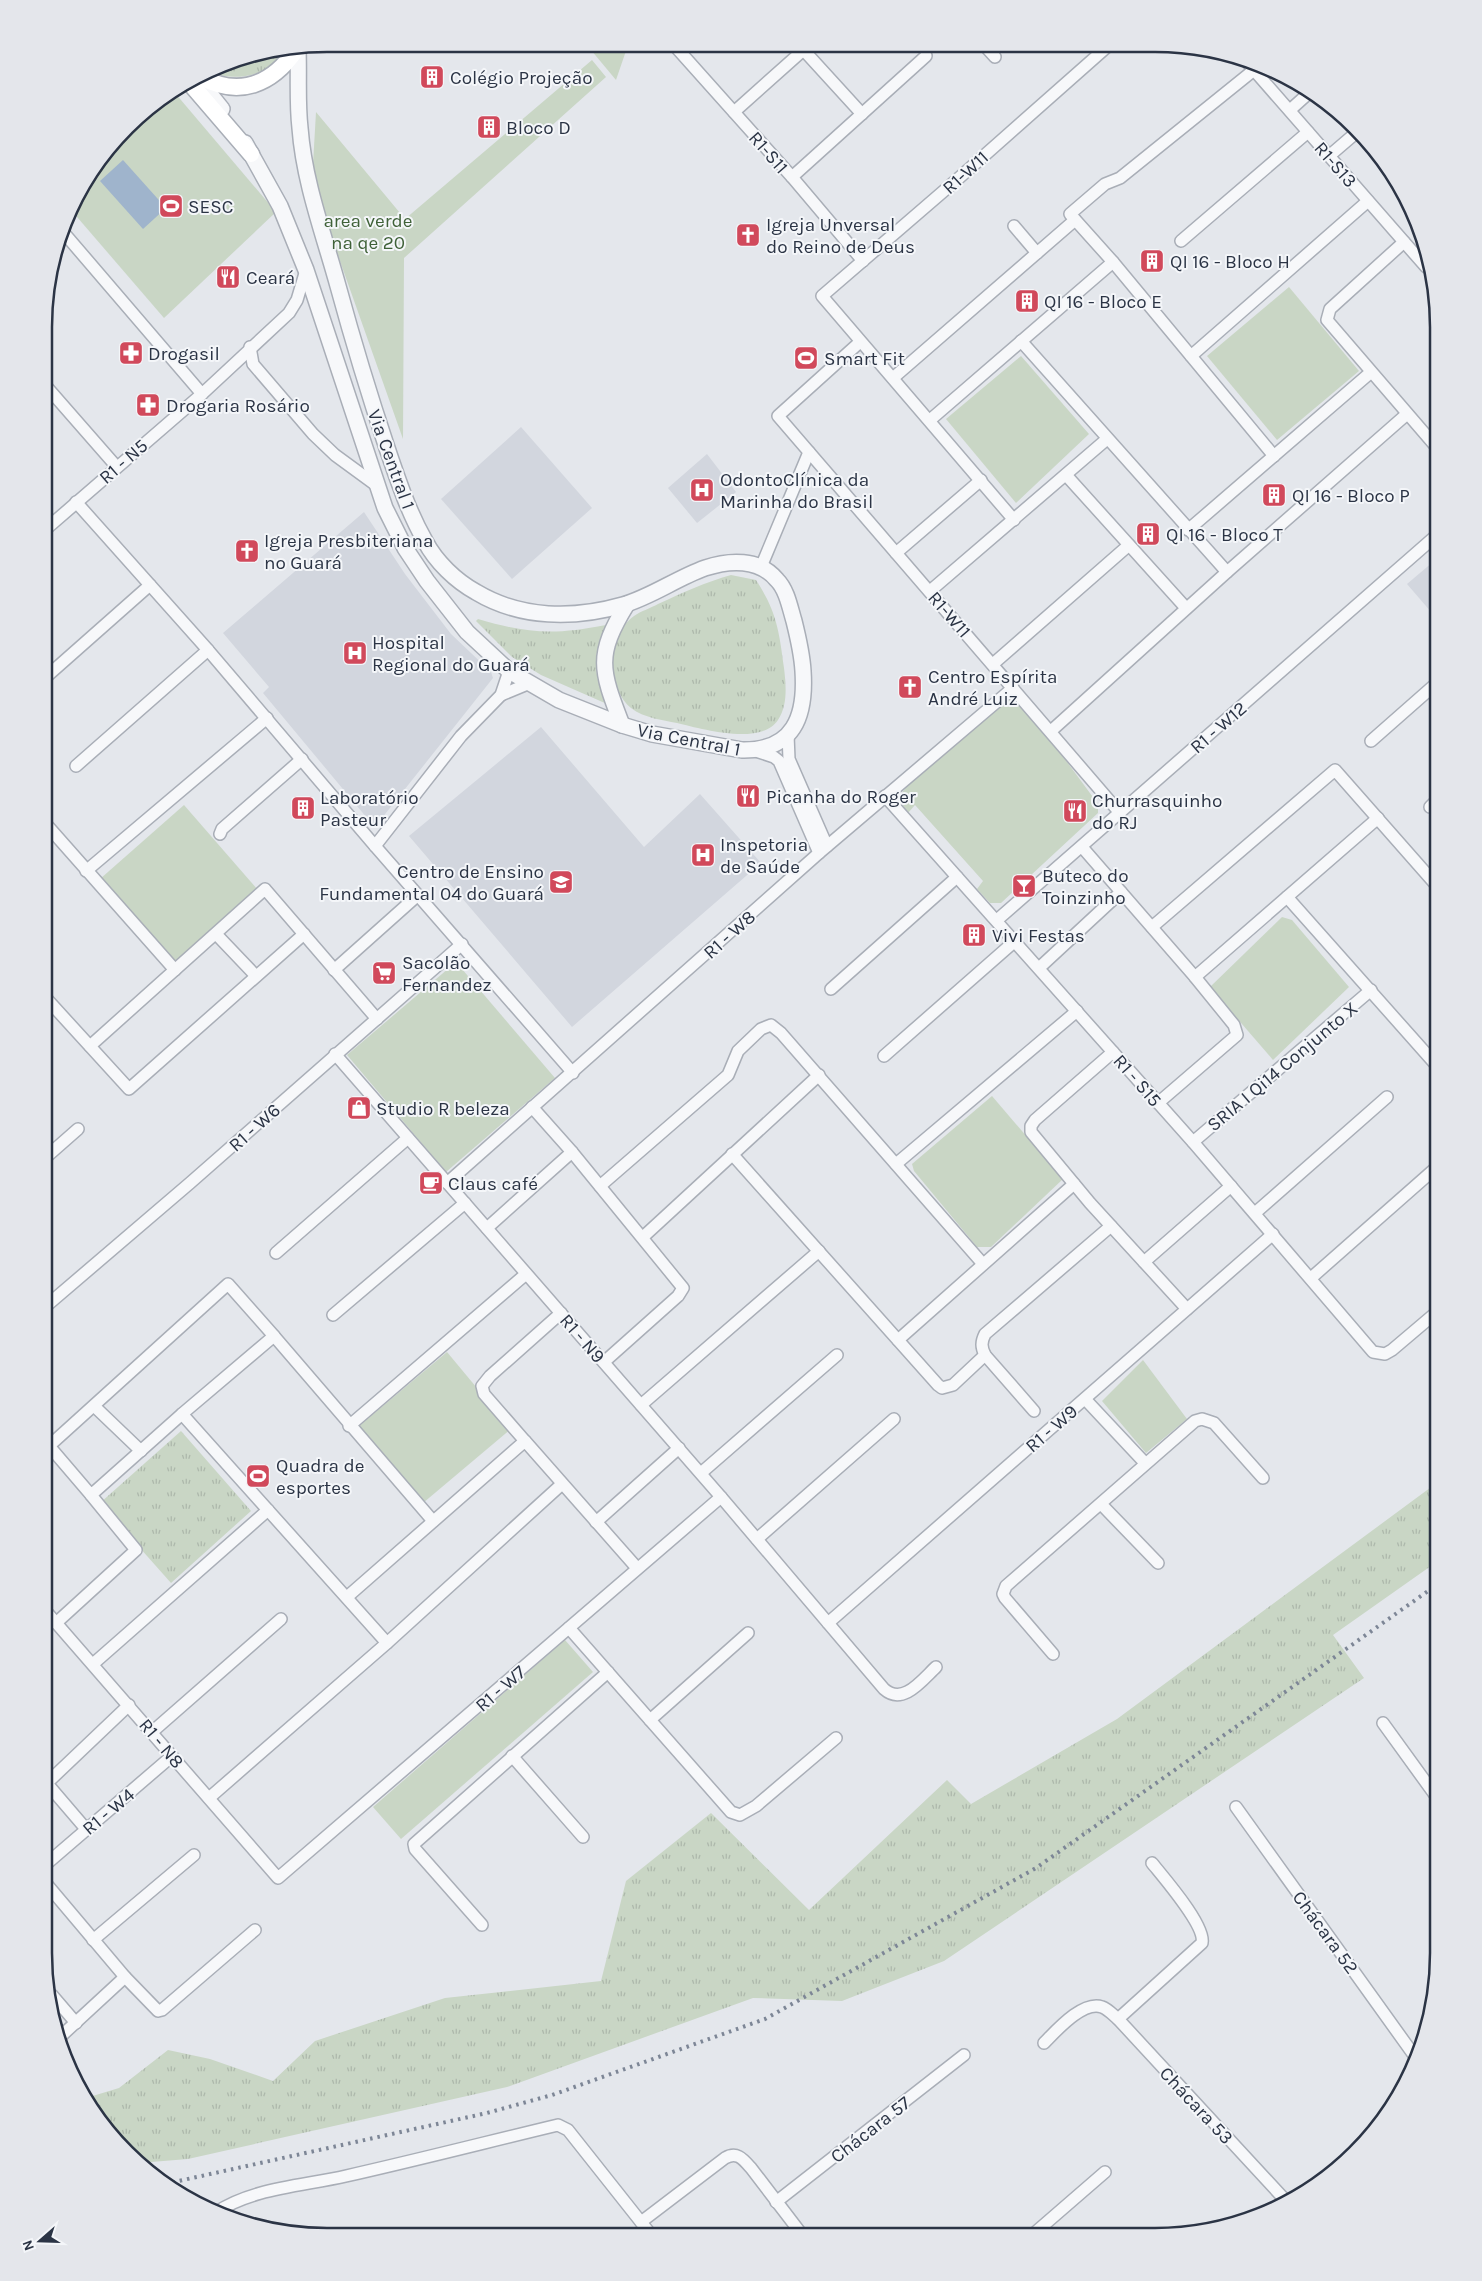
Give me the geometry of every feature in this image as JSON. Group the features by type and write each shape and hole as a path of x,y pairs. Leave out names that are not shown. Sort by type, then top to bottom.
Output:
{"main road":[{"path":"208,80 214,83 238,87 263,82 284,68 294,55"},
{"path":"194,87 251,154"}],"street":[{"name":"R1-S11","path":"680,52 792,177 863,261"},
{"path":"734,112 799,52"},
{"path":"808,52 862,114"},
{"path":"990,52 995,57"},
{"name":"R1-W11","path":"1101,52 822,296 860,342 778,416 1120,813"},
{"name":"Via Central 1","path":"201,83 229,118 280,206 306,270 385,508 405,548 430,587 467,632 509,671 559,700 622,725 652,734 732,750 756,751 773,745 788,735 798,720 804,702 803,668 789,604 778,580 761,567 744,562 724,562 702,569 627,604 580,614 551,615 524,611 501,604 476,593 457,579 426,544 405,500 368,394 307,176 299,127 297,54"},
{"path":"792,177 926,56"},
{"path":"1246,68 1120,178 1105,184 1070,214 1113,262 1274,456"},
{"name":"R1-S13","path":"1256,72 1421,261"},
{"path":"1290,110 1304,97"},
{"path":"1181,241 1308,132"},
{"path":"1329,156 1352,136"},
{"path":"1191,356 1368,201"},
{"path":"893,378 1075,220"},
{"path":"1014,226 1037,253"},
{"path":"68,237 202,394"},
{"path":"1404,242 1327,313 1327,320 1430,440"},
{"path":"930,420 1113,262"},
{"name":"R1 - N5","path":"52,524 116,466 202,394 294,306 306,270"},
{"path":"1021,341 1227,572"},
{"path":"860,342 930,420 1014,520"},
{"path":"250,347 253,364 327,448 376,485"},
{"path":"234,362 253,364"},
{"path":"1188,530 1370,372"},
{"path":"52,393 116,466"},
{"path":"1051,731 1186,608 1407,414"},
{"path":"930,591 1107,439"},
{"path":"761,567 809,452"},
{"path":"1066,475 1186,608"},
{"path":"896,553 981,480"},
{"path":"76,502 208,650 375,846 573,1073"},
{"name":"R1 - W12","path":"997,920 1430,541"},
{"path":"993,664 1129,545"},
{"path":"52,672 150,585"},
{"path":"622,725 613,702 604,663 609,636 627,604"},
{"path":"76,766 208,650"},
{"path":"375,846 461,736 501,694 509,671"},
{"path":"501,694 530,683"},
{"name":"R1 - W8","path":"447,1183 823,850 1014,688"},
{"path":"1371,741 1430,689"},
{"path":"86,870 267,718"},
{"path":"788,735 789,759 823,850"},
{"path":"756,751 774,757 779,761 823,850"},
{"path":"220,834 222,829 302,759"},
{"path":"1152,927 1336,770 1430,878"},
{"name":"R1 - S15","path":"885,796 1193,1142 1373,1352 1385,1354 1392,1350 1430,1318"},
{"path":"1195,977 1378,818"},
{"path":"52,831 175,970"},
{"path":"1082,847 1195,977 1234,1025 1237,1034 1158,1103"},
{"path":"831,989 957,877"},
{"path":"90,1046 265,889 377,1019"},
{"path":"1039,968 1121,892"},
{"path":"334,970 418,895"},
{"path":"1287,897 1430,1058"},
{"path":"216,934 256,976"},
{"path":"52,1005 129,1088 304,934"},
{"path":"884,1056 1015,941"},
{"name":"R1 - W6","path":"52,1301 190,1184 462,944"},
{"name":"SRIA I Qi14 Conjunto X","path":"1193,1142 1371,990"},
{"path":"896,1164 1077,1010"},
{"path":"600,1186 728,1075 738,1051 767,1026 771,1025 782,1033 983,1264"},
{"path":"1113,1052 1031,1126 1030,1132 1111,1226 1187,1309"},
{"name":"R1 - N9","path":"336,1054 679,1448 884,1689 900,1696 907,1693 936,1667"},
{"path":"643,1237 819,1075"},
{"path":"1255,1213 1387,1098"},
{"path":"532,1108 572,1152 681,1284 682,1292 604,1362"},
{"path":"52,1152 78,1129"},
{"path":"276,1252 408,1138"},
{"path":"487,1228 572,1152"},
{"path":"732,1154 942,1388 953,1385 986,1355"},
{"path":"1311,1278 1430,1173"},
{"path":"898,1340 1074,1184"},
{"path":"1144,1262 1231,1186"},
{"path":"333,1315 465,1203"},
{"path":"1034,1410 986,1355 982,1344 985,1334 1111,1226"},
{"name":"R1 - W9","path":"828,1623 1273,1234"},
{"path":"641,1406 819,1251"},
{"path":"349,1426 526,1274"},
{"path":"52,1439 94,1406 228,1284 433,1522"},
{"path":"561,1313 490,1376 482,1386 484,1394 637,1568"},
{"path":"91,1496 182,1414 274,1336"},
{"path":"700,1473 837,1355"},
{"path":"1085,1399 1145,1464"},
{"path":"94,1406 141,1451"},
{"path":"182,1414 387,1643"},
{"path":"757,1539 894,1419"},
{"path":"1053,1654 1005,1598 1004,1589 1195,1421 1202,1419 1214,1423 1263,1478"},
{"path":"348,1598 525,1441"},
{"path":"596,1522 679,1448"},
{"path":"52,1449 136,1550 56,1623"},
{"path":"209,1798 387,1643 562,1484"},
{"name":"R1 - W7","path":"278,1878 637,1568 722,1498"},
{"path":"1101,1504 1158,1563"},
{"path":"93,1664 268,1510"},
{"name":"R1 - N8","path":"52,1618 278,1878"},
{"path":"152,1732 281,1619"},
{"path":"569,1628 731,1812 740,1814 756,1806 836,1738"},
{"path":"650,1720 748,1633"},
{"path":"482,1925 415,1848 414,1844 608,1672"},
{"path":"52,1776 129,1705"},
{"path":"1383,1723 1430,1788"},
{"name":"R1 - W4","path":"52,1859 172,1756"},
{"path":"512,1756 583,1837"},
{"path":"52,1790 86,1829"},
{"name":"Chácara 52","path":"1236,1807 1411,2052"},
{"path":"93,1940 194,1855"},
{"path":"1118,2019 1202,1943 1204,1938 1198,1924 1152,1863"},
{"path":"52,1891 125,1978 155,2009 162,2010 255,1930"},
{"path":"65,2033 125,1978"},
{"path":"57,2001 76,2023"},
{"name":"Chácara 53","path":"1044,2042 1084,2008 1093,2006 1106,2009 1118,2019 1282,2197"},
{"name":"Chácara 57","path":"776,2202 964,2055"},
{"path":"222,2208 228,2204 268,2192 346,2176 558,2125 568,2130 646,2228"},
{"path":"642,2222 730,2155 742,2158 797,2228"},
{"path":"1040,2228 1105,2172"}],"shaded area":[{"path":"521,427 592,508 512,579 441,499"},
{"name":"OdontoClínica da Marinha do Brasil","path":"707,454 736,492 697,523 668,488"},
{"name":"Hospital Regional do Guará","path":"364,512 405,574 451,634 491,672 493,678 378,823 372,824 263,693 269,687 223,633"},
{"path":"1430,565 1430,611 1407,584"},
{"name":"Centro de Ensino Fundamental 04 do Guará","path":"541,727 644,847 700,794 761,863 572,1027 409,836"}],"green space":[{"path":"593,52 626,52 616,80"},
{"path":"280,57 269,67 250,75 229,77 219,75 239,67"},
{"name":"area verde na qe 20","path":"592,60 606,77 404,258 403,439 312,182 316,112 405,219"},
{"name":"SESC","path":"178,97 276,212 164,318 76,216 89,190 109,160 146,121"},
{"path":"1289,287 1359,371 1277,440 1207,356"},
{"path":"1021,356 1089,434 1016,503 946,419"},
{"path":"731,575 756,580 773,612 780,643 785,681 785,701 778,720 770,728 759,732 731,734 653,718 631,708 618,692 611,665 615,641 623,627 634,616 643,611 694,588"},
{"path":"478,619 512,628 542,631 571,630 606,625 598,646 596,665 599,684 607,704 541,675 512,657 476,621"},
{"path":"1010,696 1042,728 1098,804 1098,813 1001,903 990,903 977,889 983,881 915,805 908,813 900,801 900,795 908,785"},
{"path":"184,805 258,890 173,964 100,879"},
{"path":"1282,917 1292,920 1349,987 1273,1060 1210,987"},
{"path":"456,962 555,1078 446,1172 347,1055"},
{"path":"992,1096 1063,1179 991,1247 977,1247 914,1171 912,1164"},
{"path":"447,1352 511,1429 423,1503 359,1426"},
{"path":"1143,1360 1187,1419 1146,1453 1102,1401"},
{"path":"181,1431 251,1511 171,1583 100,1503"},
{"path":"1430,1488 1430,1567 1333,1635 1364,1678 944,1961 842,2001 753,1998 507,2087 188,2159 149,2162 109,2121 92,2096 119,2088 168,2050 210,2059 273,2081 315,2041 445,1998 601,1981 626,1881 711,1813 809,1910 947,1780 971,1804 1117,1719"},
{"path":"565,1640 593,1672 401,1839 373,1807"}],"water":[{"path":"123,160 166,208 143,229 100,181"}],"railway":[{"path":"175,2182 487,2113 552,2095 765,2019 1036,1868 1430,1590"}],"place":[{"name":"Colégio Projeção","path":"432,77"},
{"name":"Bloco D","path":"489,127"},
{"name":"SESC","path":"171,206"},
{"name":"Igreja Unversal do Reino de Deus","path":"748,235"},
{"name":"QI 16 - Bloco H","path":"1152,261"},
{"name":"Ceará","path":"228,277"},
{"name":"QI 16 - Bloco E","path":"1027,301"},
{"name":"Drogasil","path":"131,353"},
{"name":"Smart Fit","path":"806,358"},
{"name":"Drogaria Rosário","path":"148,405"},
{"name":"OdontoClínica da Marinha do Brasil","path":"702,490"},
{"name":"QI 16 - Bloco P","path":"1274,495"},
{"name":"QI 16 - Bloco T","path":"1148,534"},
{"name":"Igreja Presbiteriana no Guará","path":"247,551"},
{"name":"Hospital Regional do Guará","path":"355,653"},
{"name":"Centro Espírita André Luiz","path":"910,687"},
{"name":"Picanha do Roger","path":"748,796"},
{"name":"Laboratório Pasteur","path":"303,808"},
{"name":"Churrasquinho do RJ","path":"1075,811"},
{"name":"Inspetoria de Saúde","path":"703,855"},
{"name":"Centro de Ensino Fundamental 04 do Guará","path":"561,882"},
{"name":"Buteco do Toinzinho","path":"1024,886"},
{"name":"Vivi Festas","path":"974,935"},
{"name":"Sacolão Fernandez","path":"384,973"},
{"name":"Studio R beleza","path":"359,1108"},
{"name":"Claus café","path":"431,1183"},
{"name":"Quadra de esportes","path":"258,1476"}]}
